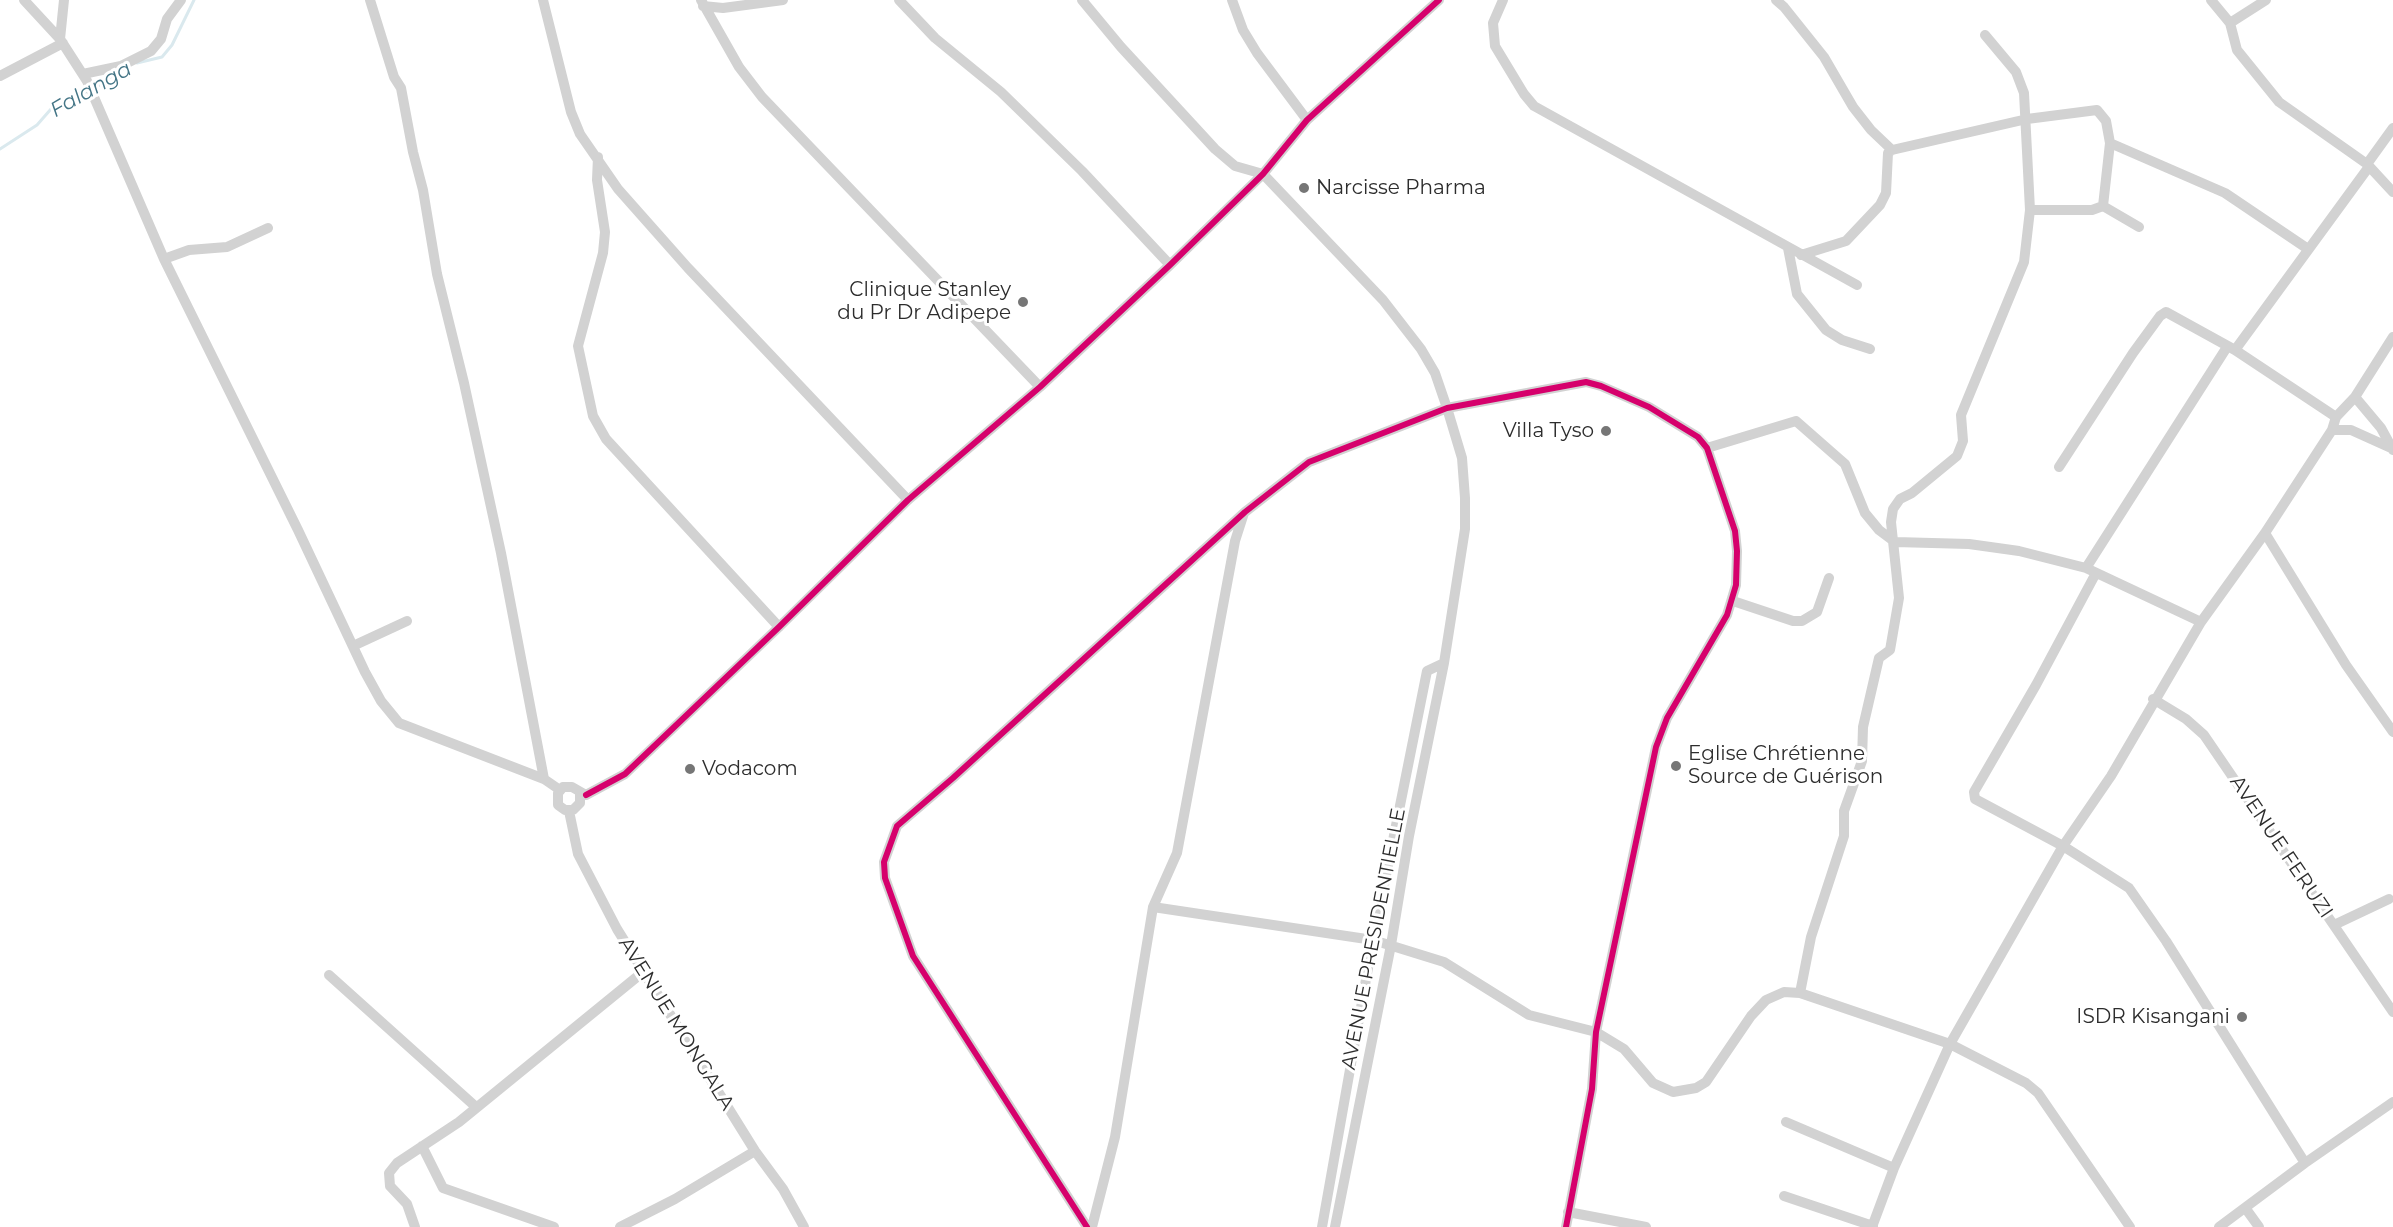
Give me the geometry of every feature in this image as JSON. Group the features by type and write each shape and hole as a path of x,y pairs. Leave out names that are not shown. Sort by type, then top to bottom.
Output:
{"street":[{"path":"24,0 62,41 96,97 117,155 164,259 381,701 399,723 544,779 560,790 572,787 586,795"},
{"path":"62,41 64,0"},
{"path":"85,77 121,66 151,51 161,39 167,19 181,0"},
{"path":"370,0 394,77 401,88 423,190 437,274 462,373 501,554 544,779"},
{"path":"543,0 571,112 580,134 618,189 688,268 908,500"},
{"path":"702,3 723,8 783,0"},
{"path":"899,0 935,38 1001,92 1066,155 1170,266"},
{"path":"1082,0 1121,47 1215,149 1235,166 1263,174"},
{"path":"1232,0 1243,30 1257,53 1307,120"},
{"path":"569,811 579,805 580,795 586,795 625,774 908,500 1040,387 1170,266 1263,174 1307,120 1439,0"},
{"path":"1506,0 1494,23 1495,46 1524,94 1534,106 1857,285"},
{"path":"1776,0 1824,57 1853,107 1871,130 1892,150"},
{"path":"2211,0 2229,23 2237,50 2279,102 2367,166 2393,192"},
{"path":"2229,23 2266,0"},
{"path":"702,3 739,67 762,97 1040,387"},
{"path":"1800,993 1811,937 1844,836 1844,811 1862,761 1863,727 1879,658 1890,650 1899,598 1895,542 1891,522 1893,509 1900,500 1957,456 1964,441 1961,415 2024,262 2030,210 2024,93 2016,72 1985,35"},
{"path":"0,76 62,41"},
{"path":"1802,255 1846,240 1880,205 1886,193 1888,153 1892,150 2026,119 2097,110 2106,121 2110,143 2103,206"},
{"path":"2305,1163 2143,905 2118,879 2062,846 1980,803 1975,799 1974,792 2036,685 2091,570 2231,349 2308,249 2393,128"},
{"path":"2110,143 2225,193 2308,249"},
{"path":"598,157 597,180 605,232 603,253 578,346 592,416 606,439 779,627"},
{"name":"AVENUE PRESIDENTIELLE","path":"1263,174 1403,323 1435,374 1462,458 1465,529 1444,663 1335,1227"},
{"path":"2030,210 2092,210 2103,206"},
{"path":"2103,206 2139,227"},
{"path":"164,259 189,249 218,249 268,228"},
{"path":"1788,248 1795,290 1819,322 1834,336 1870,349"},
{"path":"2059,467 2133,353 2163,314 2170,313 2231,349 2336,417"},
{"path":"1784,1196 1873,1226 1894,1167 1950,1044 2062,846 2111,776 2153,699 2201,622 2265,533 2332,430 2336,417 2355,397 2393,337"},
{"path":"1087,1227 913,956 885,878 884,862 897,826 954,778 1245,512 1309,462 1447,408 1586,382 1601,386 1649,407 1698,437 1707,448 1735,531 1737,551 1733,601 1728,615 1667,718 1656,747 1596,1032 1592,1089 1566,1227"},
{"path":"2355,397 2381,428 2392,449"},
{"path":"1707,448 1796,421 1845,464 1865,513 1879,530 1895,542 1979,545 2019,551 2091,570 2201,622"},
{"path":"2332,430 2340,428 2360,433 2392,449"},
{"path":"1092,1227 1115,1137 1153,907 1177,853 1232,553 1245,512"},
{"path":"2265,533 2346,665 2393,732"},
{"path":"1733,601 1793,621 1802,621 1817,612 1829,578"},
{"path":"353,646 407,621"},
{"name":"AVENUE PRESIDENTIELLE","path":"1322,1227 1372,940 1427,671 1444,663"},
{"name":"AVENUE FERUZI","path":"2153,699 2186,718 2204,735 2393,1012"},
{"name":"AVENUE MONGALA","path":"560,790 556,797 558,805 569,811 575,844 582,864 643,972 755,1151 783,1189 804,1227"},
{"path":"1394,830 1409,836"},
{"path":"2334,925 2389,899"},
{"path":"1153,907 1372,940 1450,965 1529,1016 1596,1032 1624,1048 1653,1083 1661,1089 1685,1091 1706,1082 1758,1007 1775,995 1800,993 1950,1044 2026,1083 2038,1093 2130,1227"},
{"path":"415,1227 407,1204 390,1186 389,1173 397,1163 476,1107 643,972"},
{"path":"329,975 476,1107"},
{"path":"2219,1227 2305,1163 2393,1102"},
{"path":"1786,1122 1894,1167"},
{"path":"422,1146 443,1188 554,1227"},
{"path":"620,1227 675,1199 755,1151"},
{"path":"2246,1209 2259,1227"},
{"path":"1568,1212 1646,1227"}],"waterway":[{"name":"Falanga","path":"137,63 162,57 172,45 194,0"},
{"name":"Falanga","path":"94,89 120,70"},
{"name":"Falanga","path":"0,149 37,125 51,109 88,91"}],"cycle path":[{"path":"586,795 625,774 908,500 1040,387 1170,265 1263,174 1307,120 1439,0"},
{"path":"1087,1227 913,956 885,878 884,862 897,826 953,778 1245,512 1309,462 1447,408 1586,382 1601,386 1649,407 1698,437 1707,448 1735,531 1737,551 1736,585 1727,615 1667,718 1656,747 1596,1032 1592,1089 1566,1227"}],"place":[{"name":"Narcisse Pharma","path":"1304,188"},
{"name":"Clinique Stanley du Pr Dr Adipepe","path":"1023,302"},
{"name":"Villa Tyso","path":"1606,431"},
{"name":"Eglise Chrétienne Source de Guérison","path":"1676,766"},
{"name":"Vodacom","path":"690,769"},
{"name":"ISDR Kisangani","path":"2242,1017"}]}
